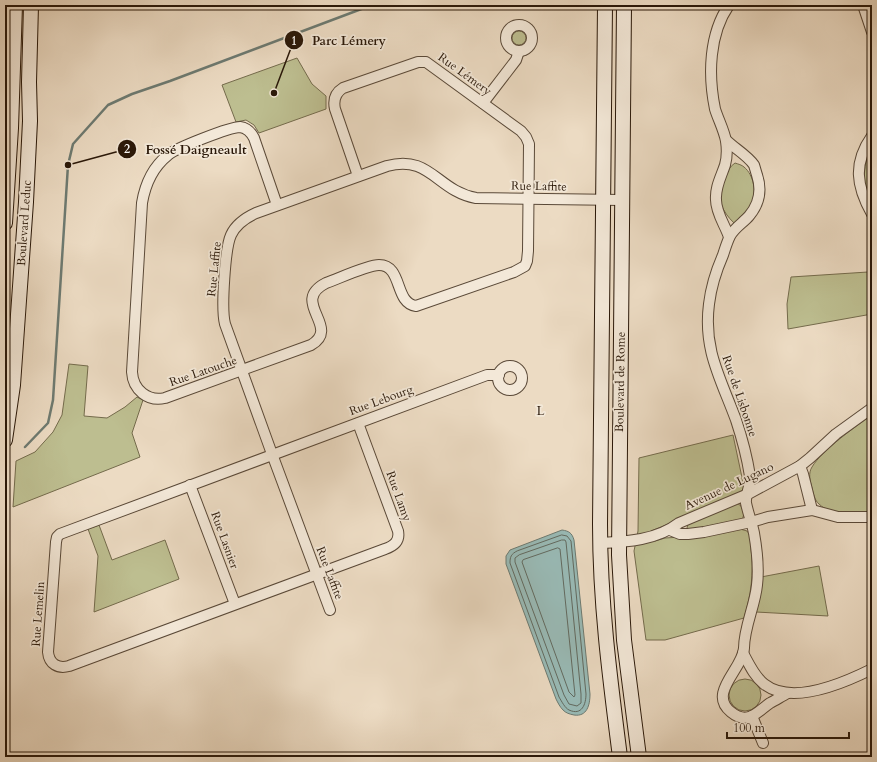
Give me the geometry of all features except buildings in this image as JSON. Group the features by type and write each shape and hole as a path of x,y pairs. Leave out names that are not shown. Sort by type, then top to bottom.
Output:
{"main road":[{"name":"Boulevard Leduc","path":"5,223 11,128 16,5"},
{"name":"Boulevard Leduc","path":"5,440 13,379 26,205 30,121 29,82 31,5"},
{"name":"Boulevard de Rome","path":"605,5 600,542 603,614 620,757"},
{"name":"Boulevard de Rome","path":"624,5 618,542 624,640 639,757"}],"street":[{"path":"729,5 722,16 716,33 712,52 712,85 715,109 726,140 726,159 715,198 718,211 729,237"},
{"path":"863,5 872,32"},
{"path":"483,104 516,60 519,50"},
{"name":"Rue Lémery","path":"358,176 335,109 334,100 340,90 420,61 426,62 434,67 521,131 528,141 528,199"},
{"name":"Rue Latouche","path":"277,205 254,138 249,131 241,127 234,128 181,147 160,162 153,172 143,199 132,372 136,386 146,396 162,398 242,371 311,345 316,342 320,336 321,329 312,302 313,293 320,286 326,283 372,266 382,265 391,270 395,276 404,300 409,304 416,306 519,270 524,266 527,258 528,199"},
{"path":"872,136 862,153 858,172 861,192 872,214"},
{"name":"Rue de Lisbonne","path":"726,140 746,156 754,165 760,187 760,194 750,215 729,237 713,282 709,305 708,328 709,342 715,368 742,440 750,476 750,485 746,501 756,546 758,575 754,602 744,639 744,653"},
{"name":"Rue Laffite","path":"330,610 226,328 223,314 228,247 231,234 241,222 250,216 394,164 410,163 422,167 452,190 469,197 482,199 622,200"},
{"name":"Rue Lebourg","path":"272,454 487,375 499,374"},
{"name":"Avenue de Lugano","path":"600,542 638,540 670,530 679,523 748,494 800,466 836,434 872,408"},
{"name":"Rue Lamy","path":"317,574 389,548 394,544 399,536 358,423"},
{"name":"Rue Lemelin","path":"272,454 65,531 58,535 56,542 49,657 52,663 56,666 66,667 317,574"},
{"path":"800,466 804,474 812,510"},
{"name":"Rue Lasnier","path":"190,485 235,604"},
{"name":"Avenue de Lugano","path":"670,530 680,534 704,532 768,517 812,510 838,517 872,517"},
{"path":"744,653 733,674 725,685 723,692 723,700 731,712 737,716 744,717 758,714 769,704 788,693"},
{"path":"744,653 755,675 764,684 788,693 810,692 850,680 872,669"},
{"path":"752,716 763,743"}],"green space":[{"path":"516,31 522,31 526,35 526,41 522,45 516,45 512,41 512,35"},
{"path":"297,58 312,84 326,96 326,109 259,133 254,125 246,120 236,122 222,85"},
{"path":"872,144 872,204 866,189 864,174"},
{"path":"735,163 747,170 750,175 754,184 754,195 751,205 734,223 723,210 720,199 721,187 725,175"},
{"path":"868,272 872,314 788,329 787,304 791,277"},
{"path":"69,364 88,366 84,416 107,418 125,407 137,397 143,400 132,433 140,457 13,507 16,461 35,452 53,432 62,415"},
{"path":"872,415 872,513 837,513 824,508 814,497 810,480 811,469 823,453 848,432"},
{"path":"733,435 744,487 742,491 651,531 655,541 665,538 740,529 747,531 751,542 752,575 744,618 665,640 646,640 634,551 638,531 639,458"},
{"path":"737,503 741,506 744,514 742,519 688,530 688,524"},
{"path":"99,525 112,560 165,540 179,579 94,612 98,556 88,529"},
{"path":"819,566 828,616 756,612 761,577"},
{"path":"742,679 748,679 758,686 761,695 760,701 754,708 748,711 742,711 732,704 729,698 729,692 736,682"}],"water":[{"path":"562,530 570,533 574,540 590,694 587,709 582,714 578,715 572,715 565,712 556,699 506,564 506,556 510,550"}],"waterway":[{"path":"25,447 48,423 53,400 68,165 73,144 108,105 132,94 372,5"}],"place":[{"name":"Parc Lémery","path":"274,93"},
{"name":"Fossé Daigneault","path":"68,165"}],"district":[{"name":"L","path":"541,411"}]}
